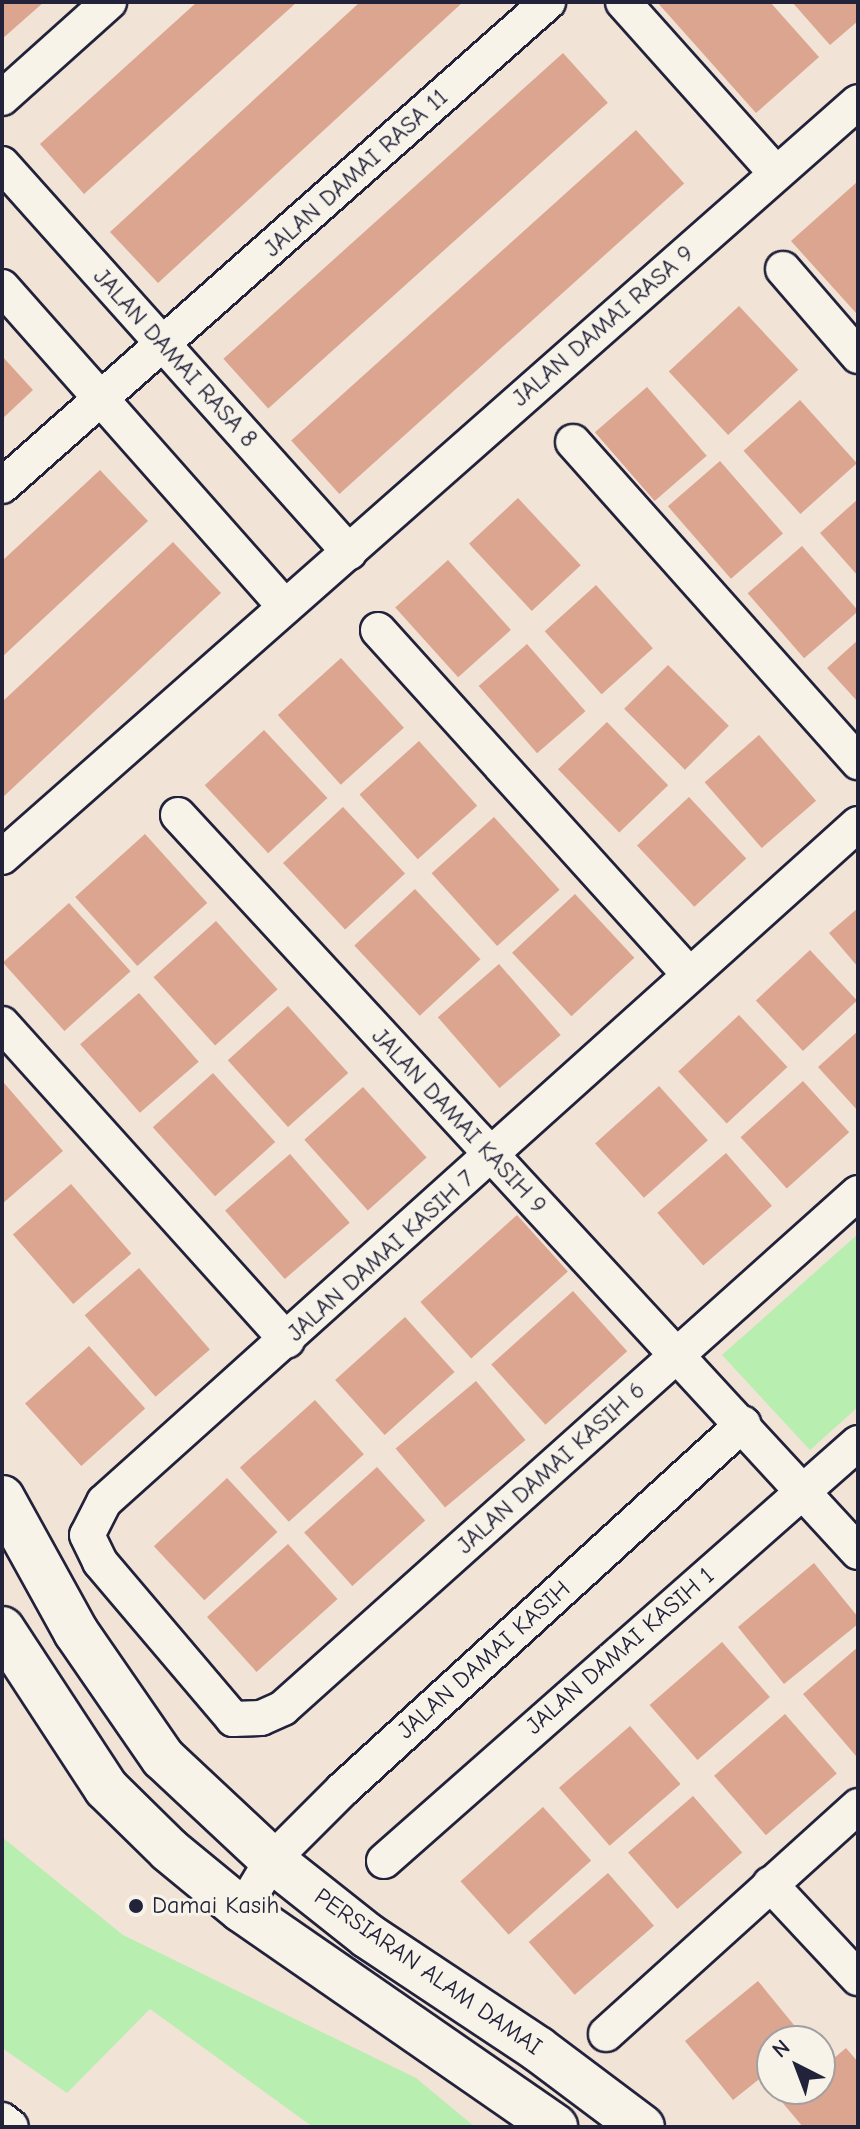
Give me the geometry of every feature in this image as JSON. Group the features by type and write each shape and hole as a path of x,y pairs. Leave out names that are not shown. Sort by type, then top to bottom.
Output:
{"street":[{"path":"2,98 109,2"},
{"name":"JALAN DAMAI RASA 11","path":"2,486 548,2"},
{"path":"623,2 776,173"},
{"name":"JALAN DAMAI RASA 9","path":"2,857 858,102"},
{"name":"JALAN DAMAI RASA 8","path":"2,164 349,552"},
{"path":"783,269 858,356"},
{"path":"2,287 285,607"},
{"path":"573,442 858,762"},
{"path":"378,630 689,974"},
{"name":"JALAN DAMAI KASIH 9","path":"178,815 491,1158 804,1489 858,1552"},
{"name":"JALAN DAMAI KASIH 7","path":"233,1719 100,1562 87,1535 104,1502 491,1158 689,974 858,824"},
{"path":"2,1024 287,1341"},
{"name":"JALAN DAMAI KASIH 6","path":"233,1719 261,1718 283,1708 858,1193"},
{"name":"JALAN DAMAI KASIH","path":"242,1910 272,1860 743,1424"},
{"name":"JALAN DAMAI KASIH 1","path":"384,1861 858,1443"},
{"name":"PERSIARAN ALAM DAMAI","path":"2,1498 76,1632 163,1758 272,1860 368,1936 538,2049 642,2127"},
{"path":"2,1629 106,1788 169,1850 242,1910 555,2127"},
{"path":"606,2034 858,1806"},
{"path":"770,1884 858,1978"},
{"path":"2,2120 11,2127"}],"green space":[{"path":"858,1234 858,1407 810,1450 722,1355"},
{"path":"2,1837 123,1935 416,2078 475,2127 313,2127 150,2009 67,2093 2,2048"}],"building":[{"path":"2,2 44,2 2,39"},
{"path":"197,2 297,2 84,194 40,144"},
{"path":"360,2 463,2 158,283 110,232"},
{"path":"657,2 770,2 819,57 756,113"},
{"path":"792,2 858,2 858,21 830,45"},
{"path":"563,53 608,103 268,409 223,359"},
{"path":"636,130 684,184 339,494 291,440"},
{"path":"857,182 858,311 856,313 791,241"},
{"path":"739,306 798,370 728,435 669,371"},
{"path":"2,356 33,390 2,419"},
{"path":"647,387 707,456 655,501 595,432"},
{"path":"800,400 857,463 800,514 744,451"},
{"path":"720,461 783,533 731,579 668,506"},
{"path":"100,470 148,521 2,657 2,561"},
{"path":"518,498 581,565 532,611 469,544"},
{"path":"858,499 858,576 820,533"},
{"path":"173,542 221,593 2,798 2,702"},
{"path":"802,546 858,610 804,658 748,593"},
{"path":"448,560 511,630 458,677 395,608"},
{"path":"596,585 653,648 602,694 545,631"},
{"path":"858,640 858,702 827,668"},
{"path":"527,644 585,711 537,753 479,686"},
{"path":"341,658 404,728 341,785 278,715"},
{"path":"668,665 729,726 685,770 624,709"},
{"path":"607,722 668,785 619,833 558,769"},
{"path":"264,730 327,798 268,853 205,785"},
{"path":"759,735 816,801 762,848 705,782"},
{"path":"419,741 477,806 418,859 360,795"},
{"path":"689,797 746,858 694,907 637,845"},
{"path":"343,807 405,874 345,929 283,863"},
{"path":"494,817 560,890 497,946 432,873"},
{"path":"145,834 207,903 137,966 75,897"},
{"path":"415,889 480,959 420,1016 354,946"},
{"path":"575,894 634,958 571,1016 512,953"},
{"path":"69,903 131,971 64,1031 3,963"},
{"path":"858,908 858,967 829,933"},
{"path":"216,921 278,989 215,1046 154,977"},
{"path":"810,950 857,1000 803,1051 756,1000"},
{"path":"499,964 561,1035 500,1088 438,1017"},
{"path":"139,993 199,1062 140,1113 80,1044"},
{"path":"288,1006 348,1073 288,1127 228,1060"},
{"path":"739,1015 787,1067 727,1124 678,1072"},
{"path":"858,1031 858,1111 818,1067"},
{"path":"213,1073 275,1142 215,1196 153,1127"},
{"path":"803,1081 849,1132 787,1188 741,1137"},
{"path":"4,1083 63,1151 2,1204 2,1085"},
{"path":"659,1086 708,1140 644,1198 595,1144"},
{"path":"363,1087 427,1158 368,1210 304,1140"},
{"path":"726,1153 772,1206 703,1266 657,1213"},
{"path":"290,1154 350,1223 285,1279 225,1210"},
{"path":"71,1184 131,1253 73,1304 13,1235"},
{"path":"517,1215 568,1271 471,1358 420,1302"},
{"path":"139,1268 210,1350 156,1397 85,1315"},
{"path":"573,1291 627,1351 545,1425 491,1365"},
{"path":"405,1317 455,1372 385,1435 335,1380"},
{"path":"89,1346 145,1408 81,1466 25,1404"},
{"path":"476,1381 525,1440 445,1507 396,1448"},
{"path":"315,1400 364,1454 289,1522 240,1468"},
{"path":"377,1467 425,1521 352,1586 304,1533"},
{"path":"227,1478 277,1532 204,1600 154,1546"},
{"path":"288,1544 338,1599 257,1672 207,1617"},
{"path":"814,1563 858,1617 858,1624 784,1684 738,1627"},
{"path":"722,1642 770,1697 697,1760 650,1705"},
{"path":"858,1647 858,1755 856,1756 803,1694"},
{"path":"785,1714 837,1774 766,1835 714,1776"},
{"path":"630,1726 681,1784 610,1846 559,1788"},
{"path":"693,1796 742,1853 677,1909 628,1852"},
{"path":"543,1807 591,1861 509,1935 461,1881"},
{"path":"608,1873 654,1926 575,1995 529,1942"},
{"path":"758,1981 794,2025 756,2025 756,2082 733,2100 685,2041"},
{"path":"846,2048 858,2062 858,2127 803,2127 785,2105 836,2105 836,2056"}],"place":[{"name":"Damai Kasih","path":"136,1906"}]}
